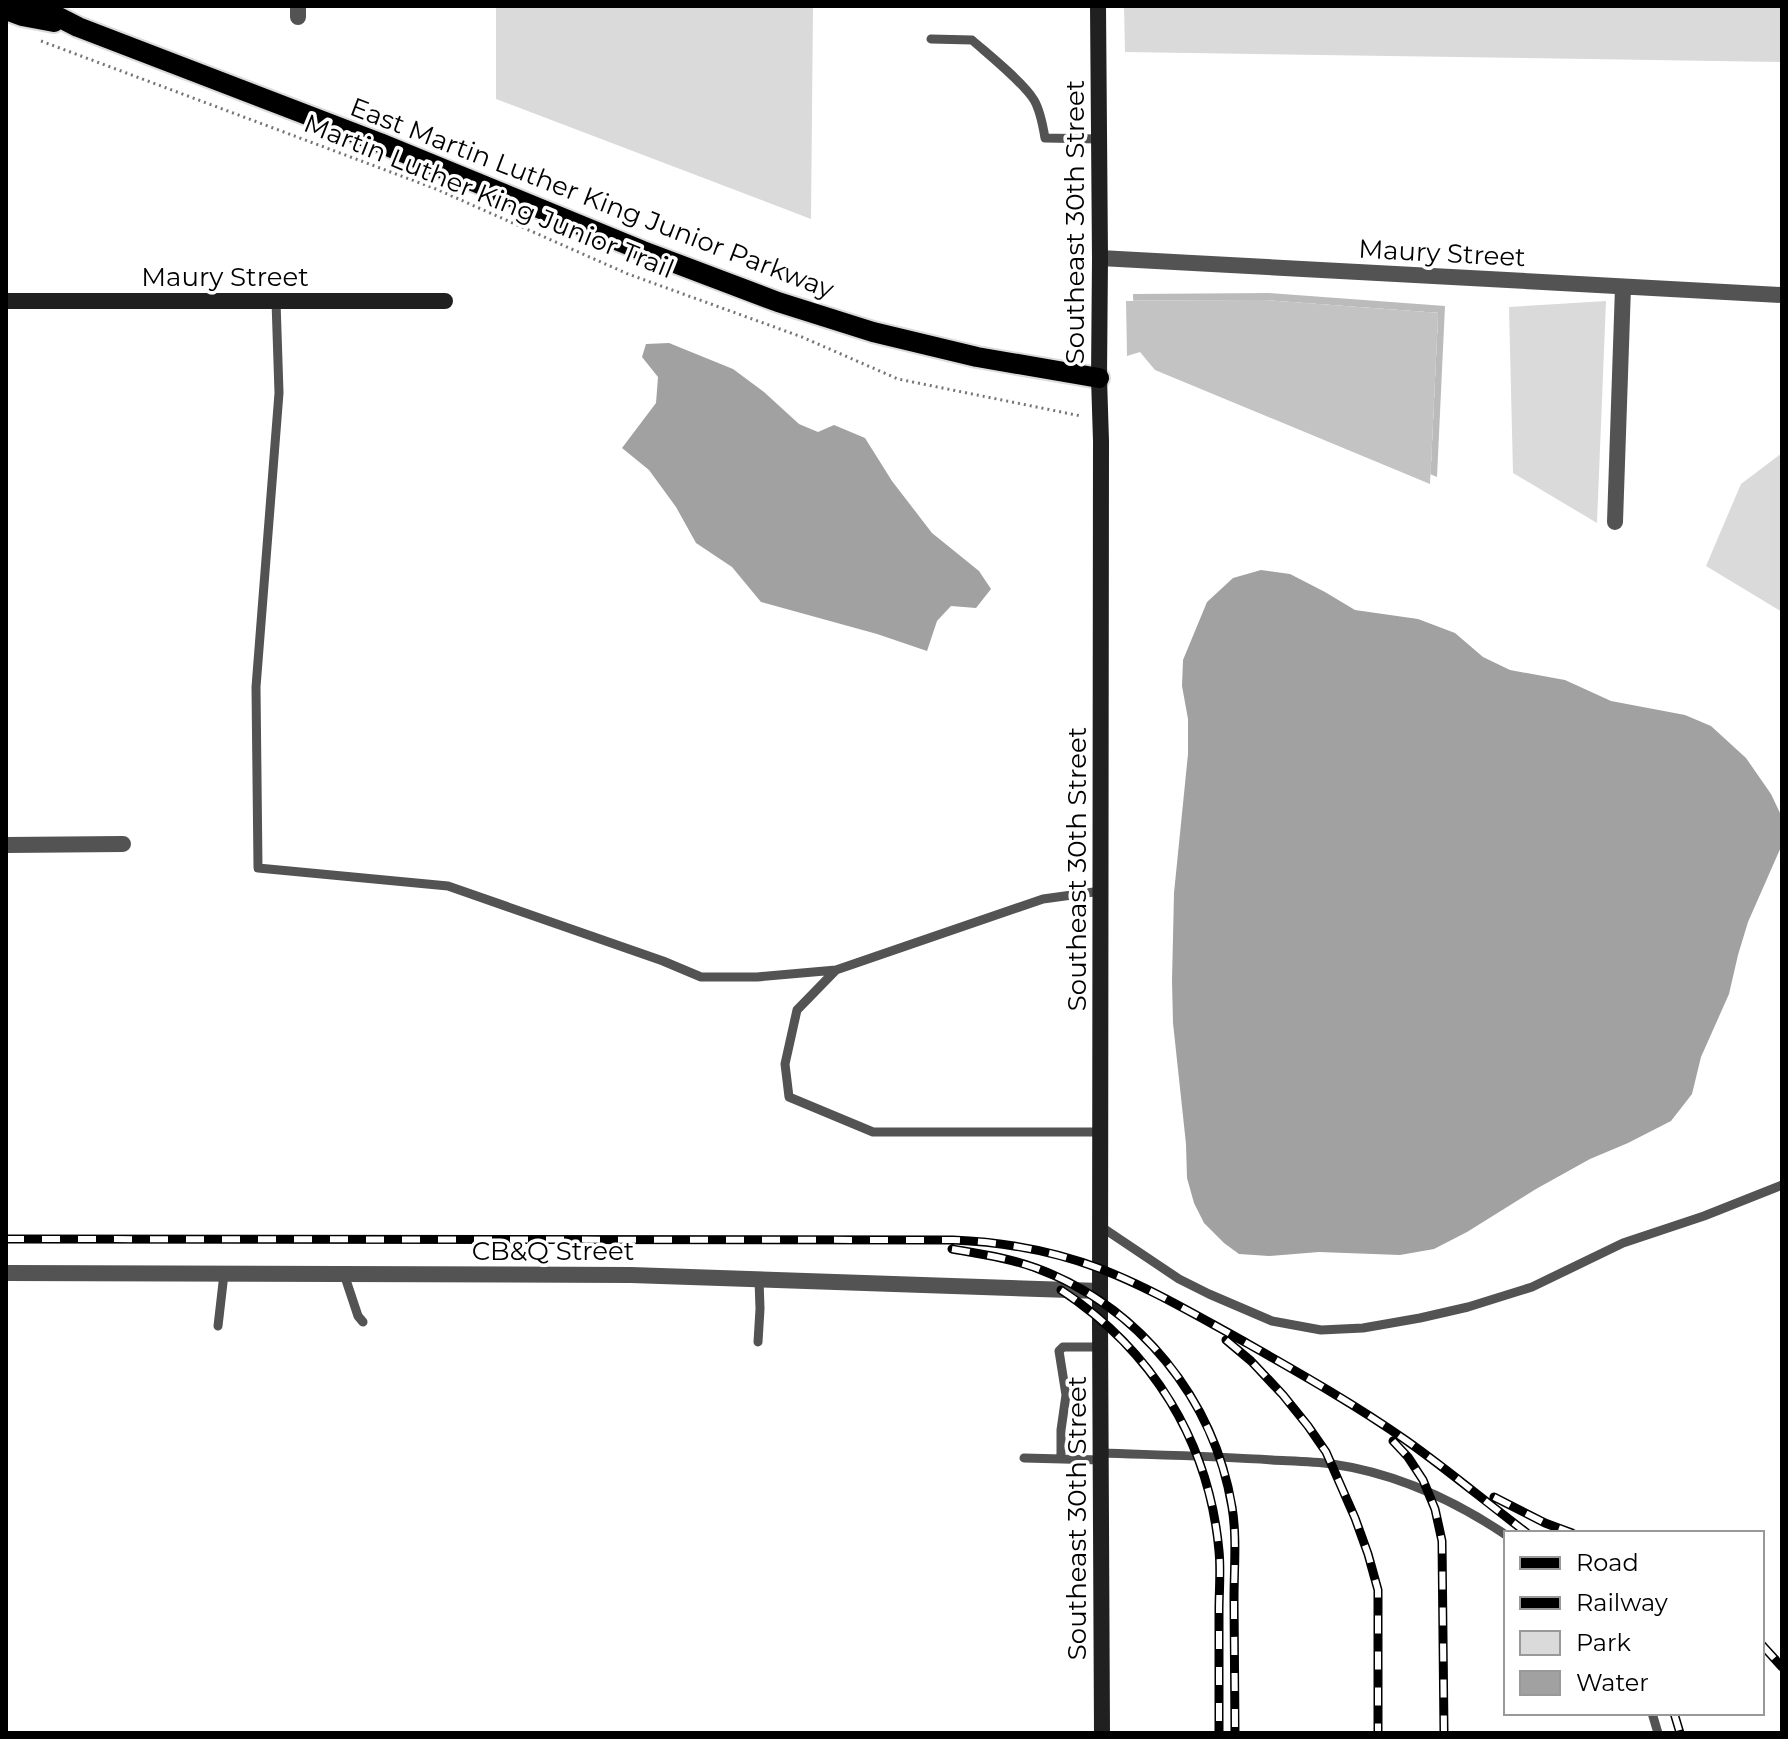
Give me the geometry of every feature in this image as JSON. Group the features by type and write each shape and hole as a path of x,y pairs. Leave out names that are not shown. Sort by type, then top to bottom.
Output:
{"main road":[{"name":"East Martin Luther King Junior Parkway","path":"37,6 78,27 778,302 888,336 977,357 1099,378"},
{"name":"Southeast 30th Street","path":"1098,6 1102,1733"},
{"name":"East Martin Luther King Junior Parkway","path":"6,10 78,27"},
{"name":"Maury Street","path":"6,301 445,301"}],"street":[{"name":"Maury Street","path":"1100,258 1782,295"},
{"path":"1615,522 1623,287"},
{"path":"6,845 123,844"},
{"name":"CB&Q Street","path":"6,1273 631,1275 1100,1291"}],"lane":[{"path":"931,39 972,40 1033,100 1045,138 1099,139"},
{"path":"276,301 279,393 256,687 258,868 448,886 701,977 757,977 836,970 1043,899 1101,891"},
{"path":"836,970 797,1010 785,1064 789,1097 873,1132 1100,1132"},
{"path":"1100,1226 1179,1279 1259,1316 1321,1330 1363,1328 1468,1307 1532,1287 1623,1243 1782,1185"},
{"path":"218,1326 224,1274"},
{"path":"344,1274 358,1316 363,1322"},
{"path":"758,1342 759,1279"},
{"path":"1061,1459 1066,1395 1059,1351 1063,1347 1100,1347"},
{"path":"1024,1458 1219,1456 1332,1464 1370,1472 1427,1491 1477,1515 1504,1534"}],"path":[{"name":"Martin Luther King Junior Trail","path":"36,39 436,189 628,274 802,337 898,379 1101,419"}],"green space":[{"path":"496,6 813,6 811,219 496,99"},
{"path":"1124,6 1782,6 1782,62 1125,52"},
{"path":"1606,301 1597,523 1513,473 1509,307"},
{"path":"1782,453 1782,612 1706,566 1741,484"}],"water":[{"path":"669,343 733,369 799,424 818,432 834,425 865,438 892,481 932,533 979,571 991,589 976,608 951,606 937,621 927,651 761,602 732,567 696,543 676,507 649,470 622,448 656,403 658,377 642,357 646,344"},
{"path":"1261,570 1290,574 1355,610 1418,619 1455,633 1483,657 1510,670 1565,680 1611,701 1685,715 1711,726 1746,758 1771,794 1781,815 1781,847 1748,922 1729,994 1701,1057 1692,1094 1671,1121 1590,1159 1434,1249 1400,1255 1319,1252 1269,1256 1239,1254 1204,1223 1187,1178 1172,981 1174,893 1188,754 1183,660 1207,602 1233,578"}],"building":[{"path":"1262,300 1438,313 1430,484 1155,370 1140,352 1127,356 1126,301"}],"railway":[{"path":"6,1239 953,1240 1028,1248 1118,1276 1258,1349 1387,1427 1524,1531"},
{"path":"952,1249 1036,1268 1108,1306 1139,1332 1166,1361 1189,1394 1208,1429 1223,1467 1232,1507 1235,1541 1235,1733"},
{"path":"1061,1290 1094,1314 1148,1370 1189,1436 1203,1472 1220,1558 1219,1733"},
{"path":"1226,1340 1251,1361 1308,1426 1326,1452 1355,1518 1378,1590 1378,1733"},
{"path":"1393,1441 1423,1480 1435,1509 1442,1541 1444,1733"},
{"path":"1494,1497 1567,1531"},
{"path":"1764,1647 1782,1667"},
{"path":"1675,1715 1680,1733"}]}
